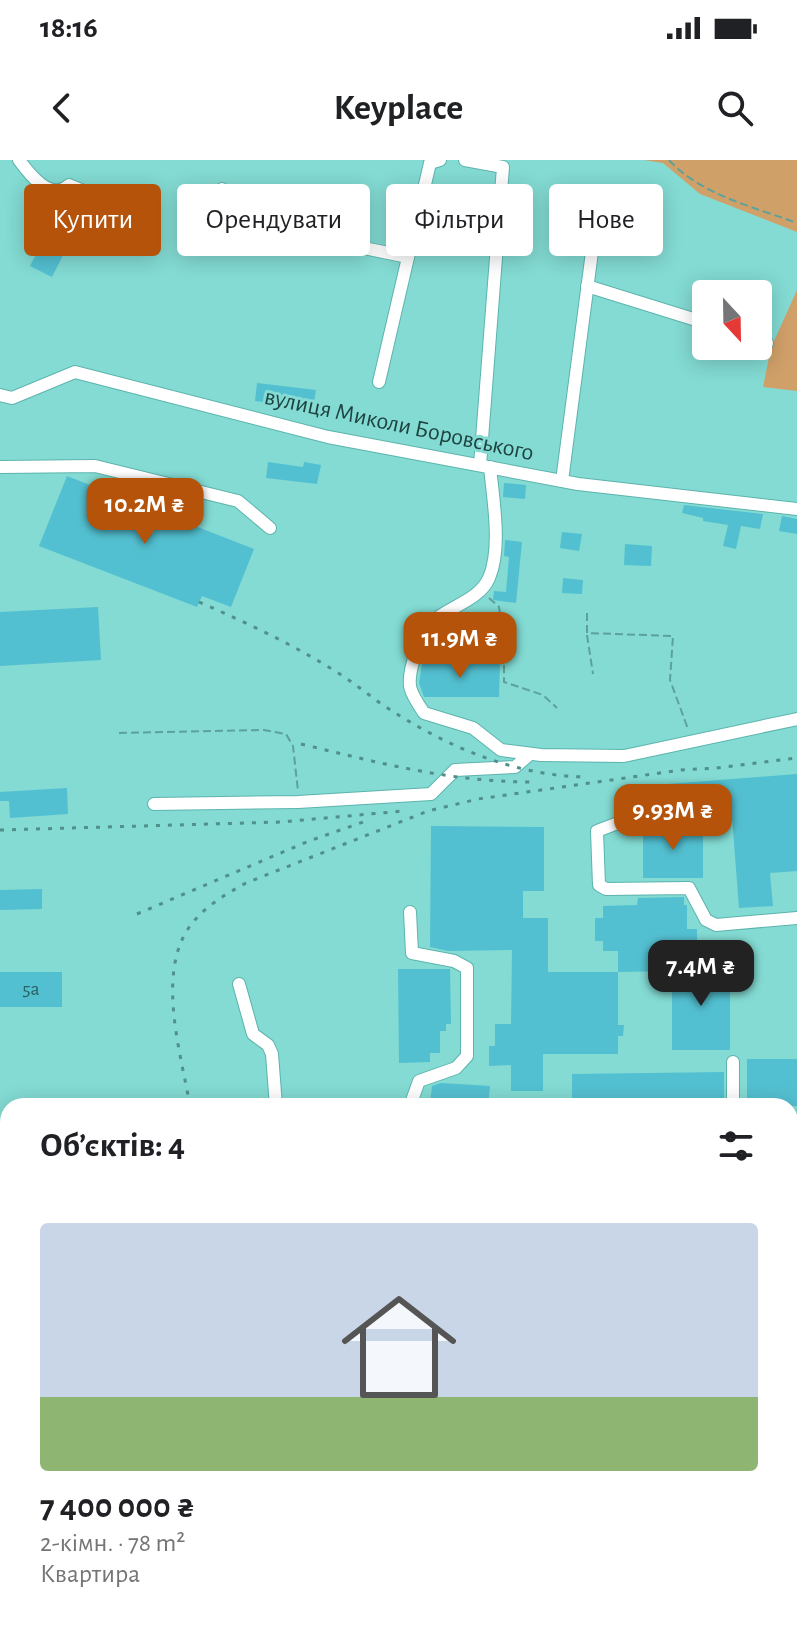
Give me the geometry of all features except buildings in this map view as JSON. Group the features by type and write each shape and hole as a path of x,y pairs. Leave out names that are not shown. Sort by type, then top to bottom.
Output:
{"street":[{"path":"19,160 41,184"},
{"path":"379,382 430,163 440,160"},
{"path":"465,160 503,167 485,466 495,516 493,566 488,582 464,602 431,622 421,637 409,677 410,692 424,713 473,728 501,750 530,754 624,756 797,719"},
{"path":"370,249 408,257"},
{"path":"562,481 591,256"},
{"path":"587,286 692,319"},
{"name":"вулиця Миколи Боровського","path":"0,395 12,398 75,372 328,437 562,481 797,509"},
{"path":"0,467 95,466 238,501 270,528"},
{"path":"154,804 298,802 431,794 455,770 515,767 530,754"},
{"path":"700,818 639,815 597,831 599,885 606,889 689,888 706,920 716,925 797,918"},
{"path":"410,912 412,953 454,961 467,968 467,1056 456,1068 419,1081 413,1098"},
{"path":"239,984 253,1034 268,1045 272,1054 275,1098"},
{"path":"733,1062 733,1098"}],"path":[{"path":"669,160 719,194 797,223"},
{"path":"481,587 499,607 504,642 504,682 543,695 557,708"},
{"path":"587,613 593,674"},
{"path":"587,633 673,636 670,680 693,741"},
{"path":"119,733 264,730 286,734 293,746 298,802"}],"shaded area":[{"path":"644,160 797,160 797,232 700,194 663,163"},
{"path":"797,290 797,391 763,387 769,360 772,360 772,346"}],"railway":[{"path":"199,602 302,652 403,718 452,744 503,764 556,775 584,777"},
{"path":"301,744 444,775 533,782"},
{"path":"188,1098 174,1016 174,969 179,948 188,929 200,915 246,883 428,811 478,799 681,770 797,758"},
{"path":"0,830 281,822 403,811"},
{"path":"137,914 309,841 366,821"}]}
